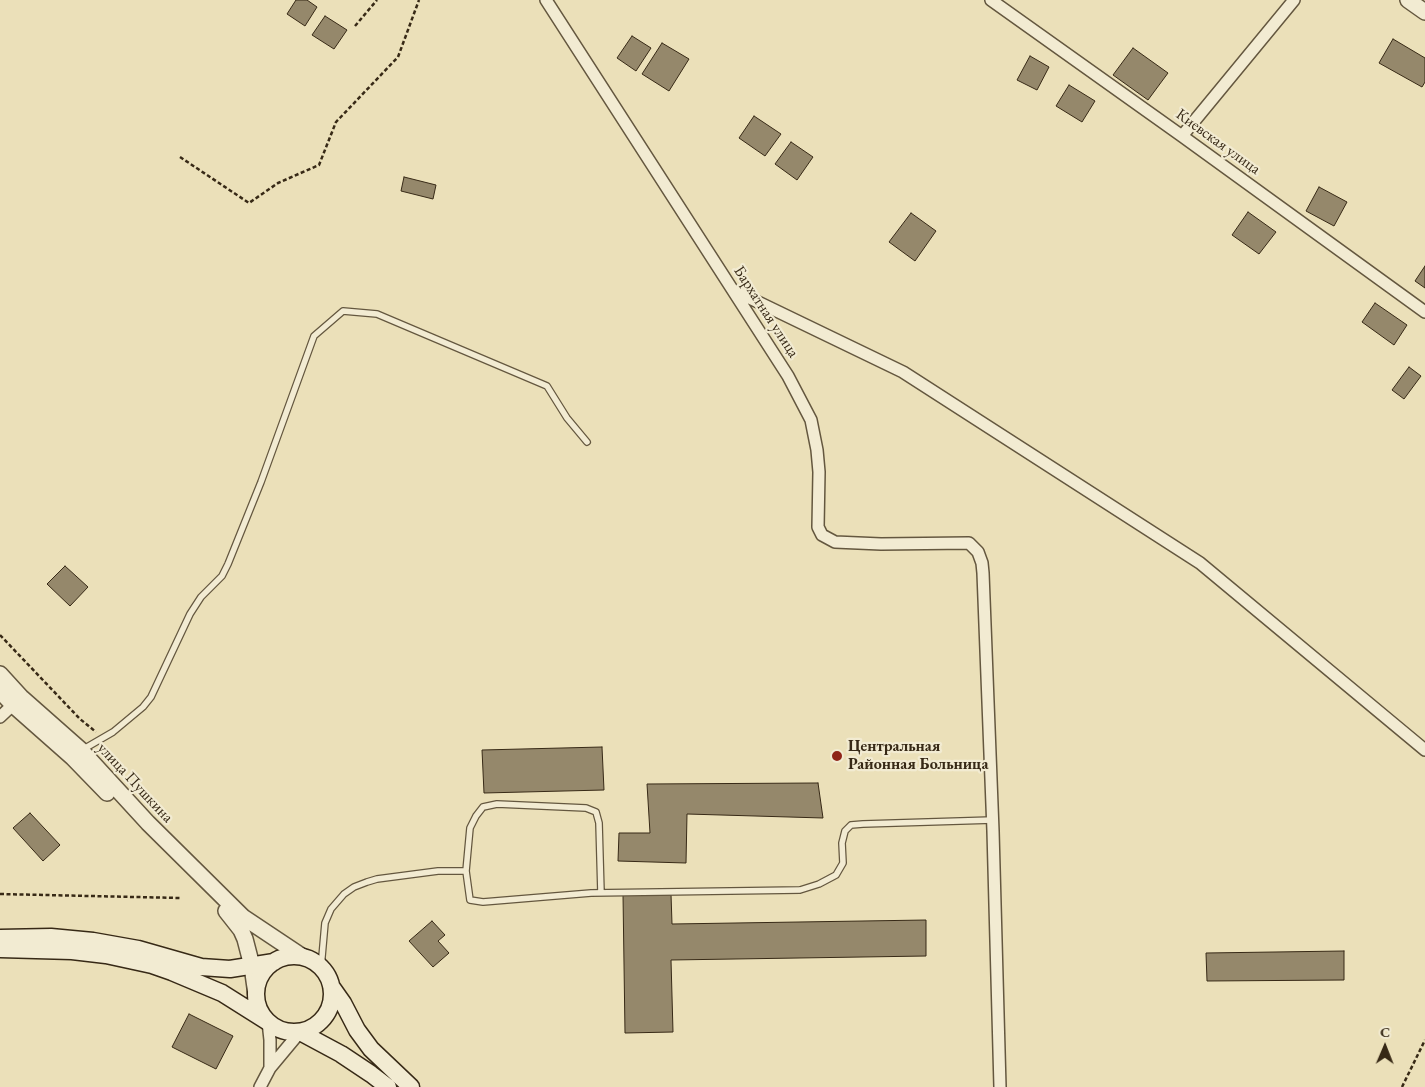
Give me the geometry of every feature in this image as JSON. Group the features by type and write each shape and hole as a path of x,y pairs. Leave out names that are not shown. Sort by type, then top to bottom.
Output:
{"main road":[{"path":"0,938 51,938 93,941 138,949 201,967 230,969 274,962 292,956 303,957 313,962 325,972 331,986 357,1030 372,1049 411,1087"},
{"path":"0,949 72,951 106,955 152,965 172,972 222,993 276,1027 300,1032 341,1054 388,1087"},
{"path":"268,1022 257,1005 257,985 260,976 274,962"},
{"path":"300,1032 313,1026 326,1013 332,995 331,986"}],"street":[{"name":"Бархатная улица","path":"546,0 788,376 811,420 819,472 818,527 822,535 835,542 881,544 969,543 978,552 983,573 993,820"},
{"name":"Киевская улица","path":"991,0 1425,312"},
{"path":"1182,136 1294,0"},
{"path":"1408,0 1425,12"},
{"path":"731,289 903,372 1200,563 1425,750"},
{"name":"улица Пушкина","path":"0,674 17,701 77,754 148,823 242,924 303,957"},
{"path":"0,692 17,701 0,717"},
{"path":"993,820 1000,1087"},
{"path":"242,924 252,966 256,995"},
{"path":"220,968 234,962 241,954 242,924"},
{"path":"268,1022 270,1068"},
{"path":"260,1087 270,1068 300,1032"}],"lane":[{"path":"77,754 112,732 143,707 150,697 190,614 201,597 222,576 261,482 314,336 344,311 377,314 547,386 567,418 586,442"},
{"path":"601,893 599,822 596,812 586,808 498,804 483,807 476,816 470,828 466,872 470,900 483,902 601,893 800,890 819,884 836,875 843,862 842,843 845,831 851,825 993,820"},
{"path":"321,968 325,923 331,909 344,894 354,887 377,879 438,871 466,872"}],"path":[{"path":"355,26 377,0"},
{"path":"180,157 249,203 278,183 319,165 336,122 398,57 419,0"},
{"path":"0,635 80,719 103,737"},
{"path":"0,894 180,898"},
{"path":"1402,1087 1425,1040"}],"building":[{"path":"296,0 307,0 317,7 305,26 287,14"},
{"path":"325,16 347,30 334,49 312,35"},
{"path":"632,36 651,48 636,71 617,58"},
{"path":"1393,39 1425,58 1425,82 1422,87 1379,63"},
{"path":"662,43 689,59 669,91 642,74"},
{"path":"1133,48 1168,73 1148,100 1113,75"},
{"path":"1030,56 1049,67 1037,90 1017,80"},
{"path":"1069,85 1095,101 1082,122 1056,106"},
{"path":"754,116 781,134 765,156 739,138"},
{"path":"791,142 813,157 797,180 775,164"},
{"path":"404,177 436,185 433,199 401,191"},
{"path":"1319,187 1347,202 1334,226 1306,211"},
{"path":"1248,212 1276,232 1259,254 1232,235"},
{"path":"911,213 936,231 915,261 889,242"},
{"path":"1425,266 1425,288 1415,281"},
{"path":"1375,303 1407,325 1394,345 1362,322"},
{"path":"1409,367 1421,376 1404,399 1392,390"},
{"path":"65,566 88,587 70,606 47,584"},
{"path":"602,747 604,790 484,793 482,750"},
{"path":"818,783 823,818 687,814 686,863 618,861 619,833 650,833 647,784"},
{"path":"30,813 60,845 43,861 13,828"},
{"path":"671,894 672,924 926,920 926,956 671,960 673,1032 625,1033 623,895"},
{"path":"432,921 445,935 438,941 449,953 433,967 409,941"},
{"path":"1344,951 1344,980 1207,981 1206,953"},
{"path":"189,1014 233,1036 216,1069 172,1047"}],"place":[{"name":"Центральная Районная Больница","path":"837,756"}]}
